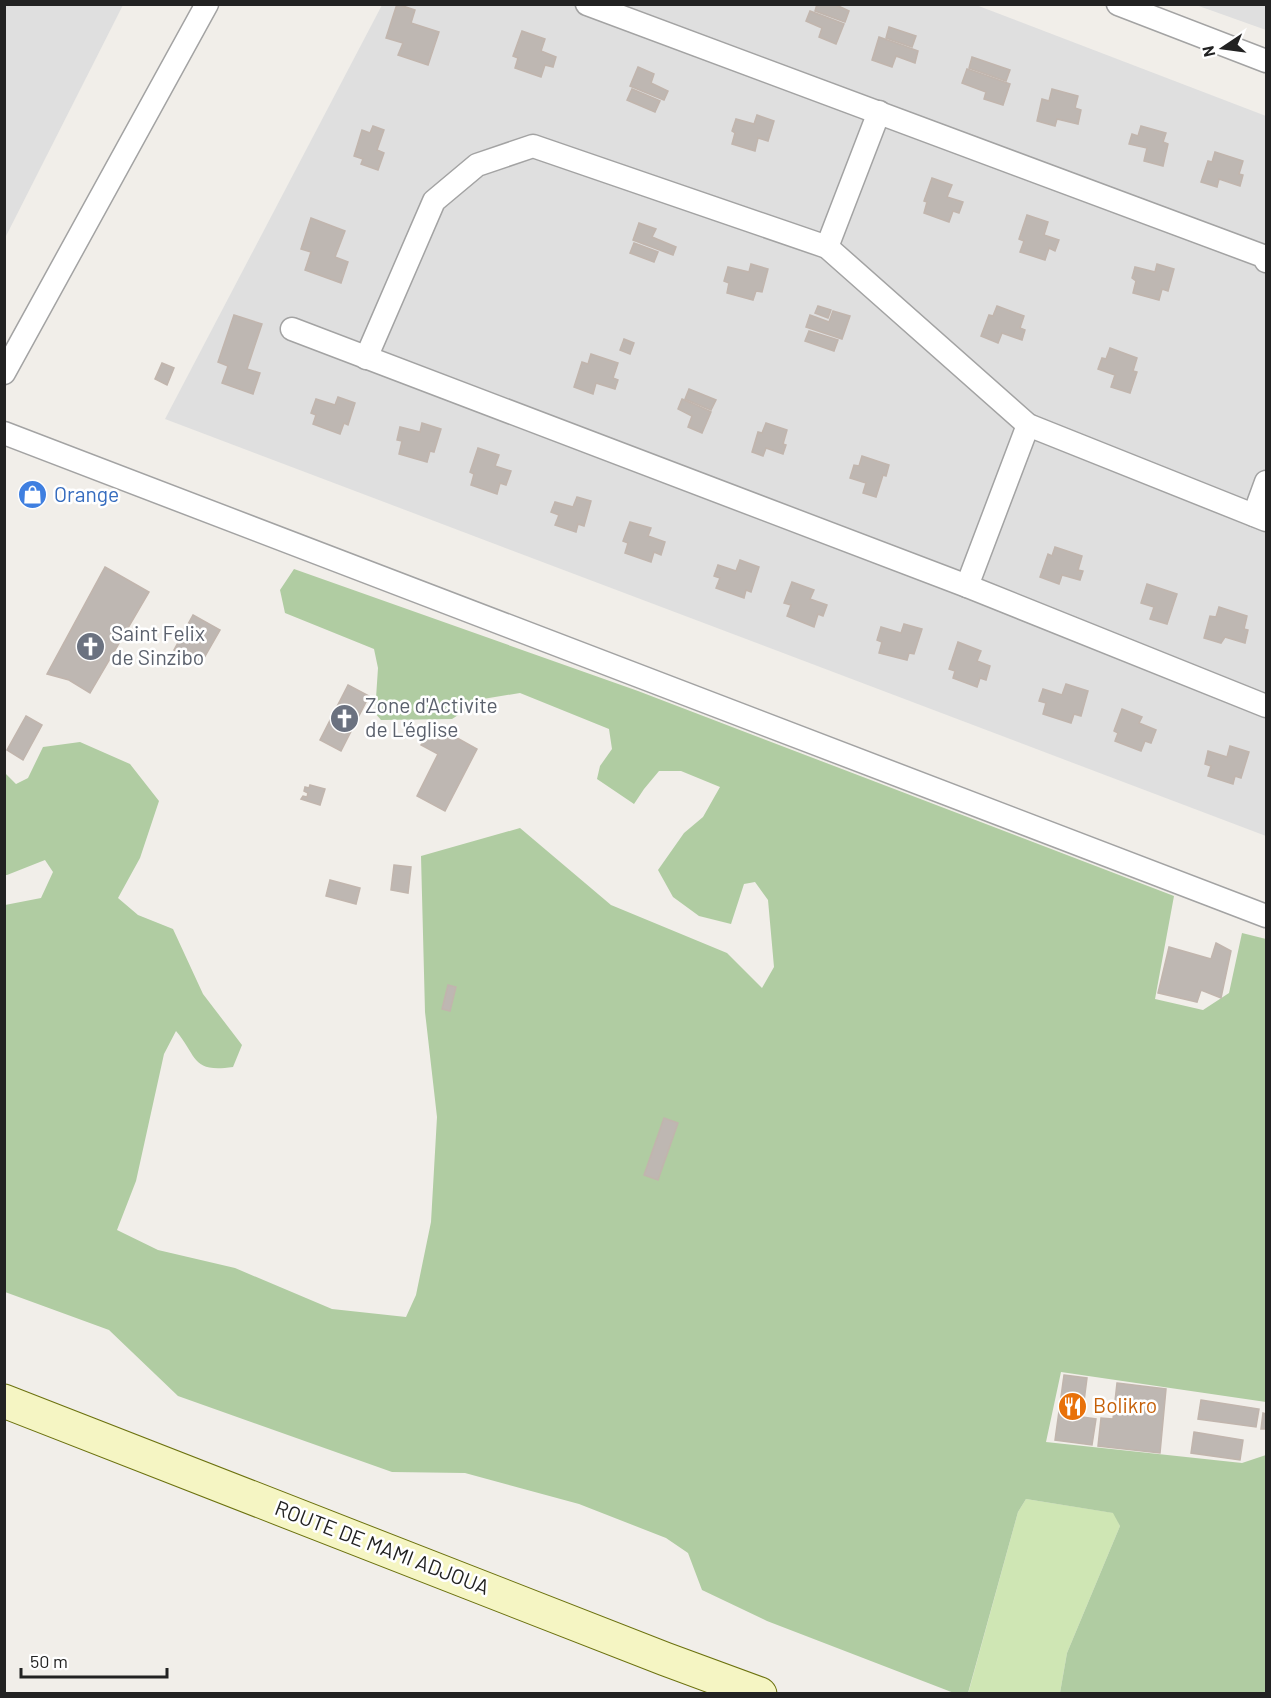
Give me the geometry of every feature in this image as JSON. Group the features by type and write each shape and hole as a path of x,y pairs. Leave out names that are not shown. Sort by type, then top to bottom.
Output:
{"street":[{"path":"4,373 207,4"},
{"path":"587,4 1263,256 1266,261"},
{"path":"1118,4 1266,61"},
{"path":"827,247 879,112"},
{"path":"366,358 434,201 477,165 533,146 827,247 1028,425 1260,517 1266,482"},
{"path":"292,329 968,586 1266,706"},
{"path":"968,586 1028,425"},
{"path":"4,433 1266,916"},
{"name":"ROUTE DE MAMI ADJOUA","path":"4,1401 760,1694"}],"shaded area":[{"path":"4,5 123,5 5,238"},
{"path":"382,5 976,5 1266,116 1266,836 165,419"},
{"path":"1196,5 1266,5 1266,30"}],"green space":[{"path":"294,569 638,691 1174,896 1155,999 1203,1010 1229,993 1242,933 1266,939 1266,1402 1061,1372 1046,1442 1242,1463 1266,1455 1266,1693 1060,1693 1067,1653 1120,1526 1113,1513 1026,1499 1018,1512 968,1693 954,1693 767,1621 702,1590 688,1553 666,1538 579,1504 465,1473 392,1472 178,1396 109,1330 5,1292 5,905 41,898 53,872 45,860 5,875 4,772 16,784 28,778 43,747 80,742 130,764 159,801 140,858 118,898 138,915 173,929 203,994 242,1045 233,1067 209,1068 197,1061 176,1031 164,1054 136,1181 117,1230 158,1250 235,1268 332,1309 406,1317 416,1295 431,1222 437,1117 425,1012 421,856 520,828 611,905 727,953 762,988 774,967 768,900 755,882 744,884 731,924 699,916 673,897 658,870 684,833 703,817 720,787 681,771 659,771 634,804 597,779 600,766 612,749 609,729 520,693 483,699 452,719 381,720 375,713 378,668 374,649 285,613 280,590"},
{"path":"1026,1499 1114,1513 1120,1526 1067,1653 1060,1693 968,1694 1018,1512"}],"building":[{"path":"397,4 415,10 411,23 439,32 428,65 398,55 403,43 386,38"},
{"path":"817,4 834,4 849,11 845,22 815,11"},
{"path":"810,11 844,24 836,44 819,37 822,28 806,21"},
{"path":"889,27 916,36 912,47 886,38"},
{"path":"522,31 545,39 541,51 556,57 553,67 545,65 541,77 515,68 518,58 513,56"},
{"path":"879,37 918,51 915,63 896,56 892,67 872,60"},
{"path":"972,57 1010,70 1006,81 969,68"},
{"path":"638,67 654,74 651,83 668,91 664,100 630,86"},
{"path":"967,69 1010,84 1003,105 984,99 986,92 962,83"},
{"path":"632,89 660,101 655,112 627,100"},
{"path":"1052,89 1078,96 1075,108 1081,110 1078,124 1057,119 1055,126 1037,121 1042,99 1049,101"},
{"path":"757,115 774,121 768,141 758,138 755,151 732,144 735,133 732,131 736,119 754,124"},
{"path":"373,126 384,130 377,150 384,153 378,170 361,164 363,159 354,156 362,130 370,133"},
{"path":"1141,126 1166,133 1163,142 1168,144 1163,166 1144,161 1147,148 1129,144 1132,134 1138,136"},
{"path":"1215,152 1243,161 1239,174 1243,175 1240,186 1219,179 1217,187 1201,182 1208,161 1212,162"},
{"path":"932,178 952,185 947,197 963,202 959,213 953,211 949,222 924,213 927,202 924,201"},
{"path":"1027,215 1048,222 1044,235 1059,240 1055,251 1049,248 1045,260 1020,252 1024,241 1019,239"},
{"path":"311,218 345,231 335,257 348,262 341,283 305,270 311,252 301,249"},
{"path":"639,223 656,229 652,237 676,247 673,255 633,240"},
{"path":"634,243 658,252 654,262 630,253"},
{"path":"751,264 768,269 762,292 756,291 753,300 727,293 729,283 724,281 728,267 749,272"},
{"path":"1157,264 1174,269 1168,291 1162,289 1159,300 1133,293 1136,281 1132,278 1135,267 1155,272"},
{"path":"818,306 831,310 828,318 815,313"},
{"path":"997,306 1024,316 1020,328 1025,330 1022,340 1002,333 998,343 981,336 989,315 993,316"},
{"path":"833,311 850,316 842,339 806,327 810,315 829,322"},
{"path":"234,315 262,324 247,369 260,373 253,394 222,383 228,366 218,362"},
{"path":"809,331 838,340 834,351 805,341"},
{"path":"624,339 634,343 630,354 620,350"},
{"path":"1110,348 1137,358 1133,371 1137,372 1130,393 1111,387 1115,375 1098,369 1102,358 1106,359"},
{"path":"591,354 618,363 613,378 618,380 615,389 596,383 593,394 574,387 582,362 588,364"},
{"path":"162,363 174,368 167,385 155,379"},
{"path":"689,389 716,400 711,410 685,399"},
{"path":"338,397 355,403 348,425 344,423 340,434 313,424 316,415 311,413 316,399 335,405"},
{"path":"682,399 711,412 702,433 688,427 692,416 678,409"},
{"path":"422,423 441,429 434,452 430,451 427,462 399,454 402,441 397,440 400,427 420,432"},
{"path":"766,423 787,430 783,454 766,448 763,456 752,452 758,432 762,433"},
{"path":"478,448 499,455 495,466 511,471 506,485 500,483 497,494 471,485 474,474 470,472"},
{"path":"862,456 889,465 876,497 863,493 866,483 850,478 854,465 859,466"},
{"name":"Orange","path":"30,489 39,492 36,501 27,498"},
{"path":"577,497 591,501 584,526 578,524 576,532 555,525 559,515 551,512 555,502 573,507"},
{"path":"630,522 651,528 648,536 665,542 661,555 654,552 651,562 625,553 628,543 623,541"},
{"path":"1055,547 1082,556 1078,570 1083,571 1080,580 1062,575 1059,584 1040,577 1048,554 1052,556"},
{"path":"740,560 759,567 751,592 746,590 744,598 716,588 720,578 714,576 718,565 736,571"},
{"name":"Saint Felix de Sinzibo","path":"105,567 149,592 90,693 69,680 47,674"},
{"path":"792,582 814,590 810,599 827,605 823,616 818,614 814,627 787,616 791,605 784,603"},
{"path":"1147,584 1177,594 1167,624 1150,619 1154,607 1141,603"},
{"path":"1219,607 1247,616 1244,629 1248,630 1245,643 1225,637 1221,643 1204,638 1210,616 1216,617"},
{"path":"193,615 220,630 200,665 174,650"},
{"path":"904,624 922,629 914,654 909,653 907,660 879,653 882,642 877,640 881,627 901,633"},
{"path":"958,642 981,651 977,661 990,666 986,680 980,678 977,687 953,678 955,671 949,669"},
{"path":"1066,684 1088,691 1081,716 1074,714 1071,723 1043,714 1046,703 1039,701 1043,689 1062,695"},
{"name":"Zone d'Activite de L'église","path":"348,685 369,696 341,751 320,740"},
{"path":"1122,709 1142,717 1139,723 1156,730 1151,743 1145,741 1141,751 1115,741 1118,733 1114,731"},
{"path":"26,716 42,725 23,760 7,750"},
{"path":"432,724 477,749 445,811 417,796 438,754 421,745"},
{"path":"1230,746 1249,752 1241,778 1235,776 1233,784 1208,776 1211,766 1205,764 1208,751 1227,757"},
{"name":"Zone d'Activite de L'église","path":"310,785 325,789 320,805 301,799 303,796 307,797 305,787 309,788"},
{"path":"394,865 411,867 408,893 391,890"},
{"path":"330,880 360,888 356,904 326,896"},
{"path":"1216,943 1231,951 1221,998 1201,990 1197,1002 1158,993 1169,947 1211,959"},
{"path":"448,985 456,987 450,1011 442,1009"},
{"path":"664,1118 678,1123 658,1180 644,1175"},
{"path":"1064,1375 1087,1378 1082,1417 1096,1419 1092,1445 1055,1440"},
{"path":"1117,1383 1166,1389 1160,1453 1098,1446 1101,1418 1113,1419"},
{"path":"1201,1400 1259,1409 1256,1427 1198,1419"},
{"path":"1263,1413 1266,1414 1266,1429 1261,1429"},
{"path":"1194,1432 1243,1440 1240,1460 1191,1453"}],"place":[{"name":"Orange","path":"33,495"},
{"name":"Saint Felix de Sinzibo","path":"90,646"},
{"name":"Zone d'Activite de L'église","path":"344,718"},
{"name":"Bolikro","path":"1072,1406"}]}
